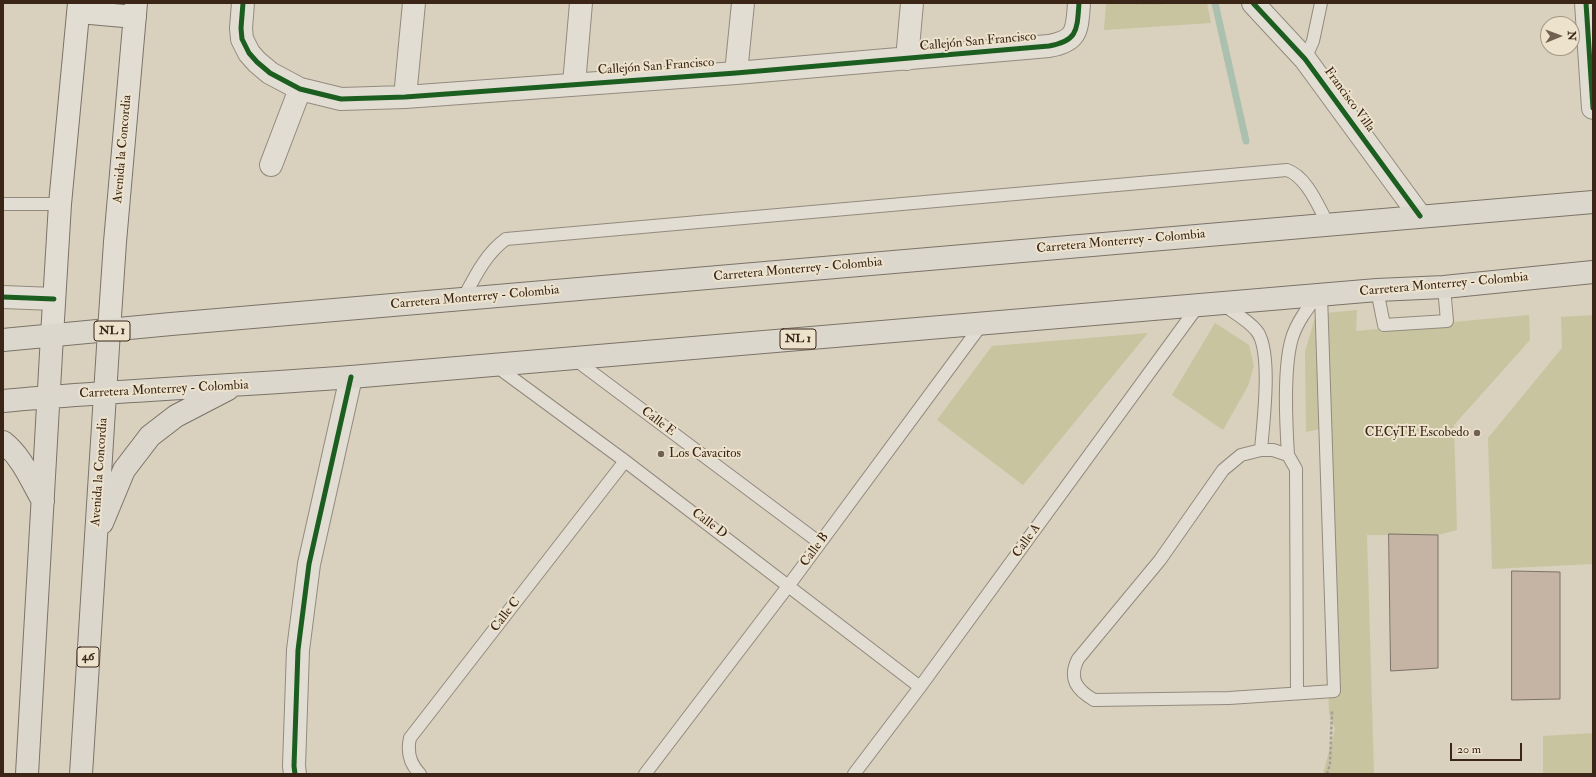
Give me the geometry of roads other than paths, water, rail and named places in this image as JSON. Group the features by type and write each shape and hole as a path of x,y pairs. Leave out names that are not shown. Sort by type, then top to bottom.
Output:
{"main road":[{"name":"Carretera Monterrey - Colombia","path":"3,340 109,331 125,328 1593,202"},
{"name":"Carretera Monterrey - Colombia","path":"3,401 351,377 1377,290 1444,287 1593,272"},
{"name":"Avenida la Concordia","path":"81,774 109,331"},
{"path":"27,774 52,336"},
{"path":"95,541 124,470 150,436 176,416 234,386"},
{"path":"3,442 14,451 21,460 43,501"}],"street":[{"name":"Callejón San Francisco","path":"243,3 241,28 242,39 249,53 270,73 300,89 341,99 405,97 736,73 1049,46 1068,41 1073,35 1078,17 1079,3"},
{"path":"405,97 414,3"},
{"path":"574,84 581,3"},
{"path":"736,73 743,3"},
{"path":"907,59 912,3"},
{"name":"Francisco Villa","path":"1253,3 1305,59 1420,216"},
{"path":"1586,3 1590,24 1593,108"},
{"path":"52,336 60,204 79,8 135,10"},
{"name":"Avenida la Concordia","path":"109,331 115,242 135,10"},
{"path":"271,165 300,89"},
{"path":"3,297 54,298"},
{"path":"295,774 298,650 308,564 351,377"}],"lane":[{"path":"1305,59 1313,41 1321,3"},
{"path":"463,299 478,272 499,244 506,239 1287,170 1294,173 1301,180 1312,195 1328,224"},
{"path":"3,204 60,204"},
{"path":"1377,290 1384,325 1447,322 1444,287"},
{"path":"1288,455 1274,450 1262,450 1241,455 1223,470 1160,560 1078,659 1073,668 1074,680 1079,688 1094,700 1221,698 1334,691 1319,296"},
{"path":"1297,693 1296,469 1288,455 1286,422 1289,349 1297,326 1319,296"},
{"path":"1221,304 1256,329 1264,344 1266,374 1262,450"},
{"name":"Calle A","path":"854,774 920,687 1198,306"},
{"name":"Calle B","path":"645,774 789,585 982,324"},
{"name":"Calle E","path":"573,358 820,543"},
{"name":"Calle D","path":"495,365 789,585 920,687"},
{"name":"Calle C","path":"420,774 415,769 410,758 408,747 410,738 625,461"}],"waterway":[{"path":"1215,3 1246,141"}],"place":[{"name":"CECyTE Escobedo","path":"1477,433"},
{"name":"Los Cavacitos","path":"661,454"}]}
